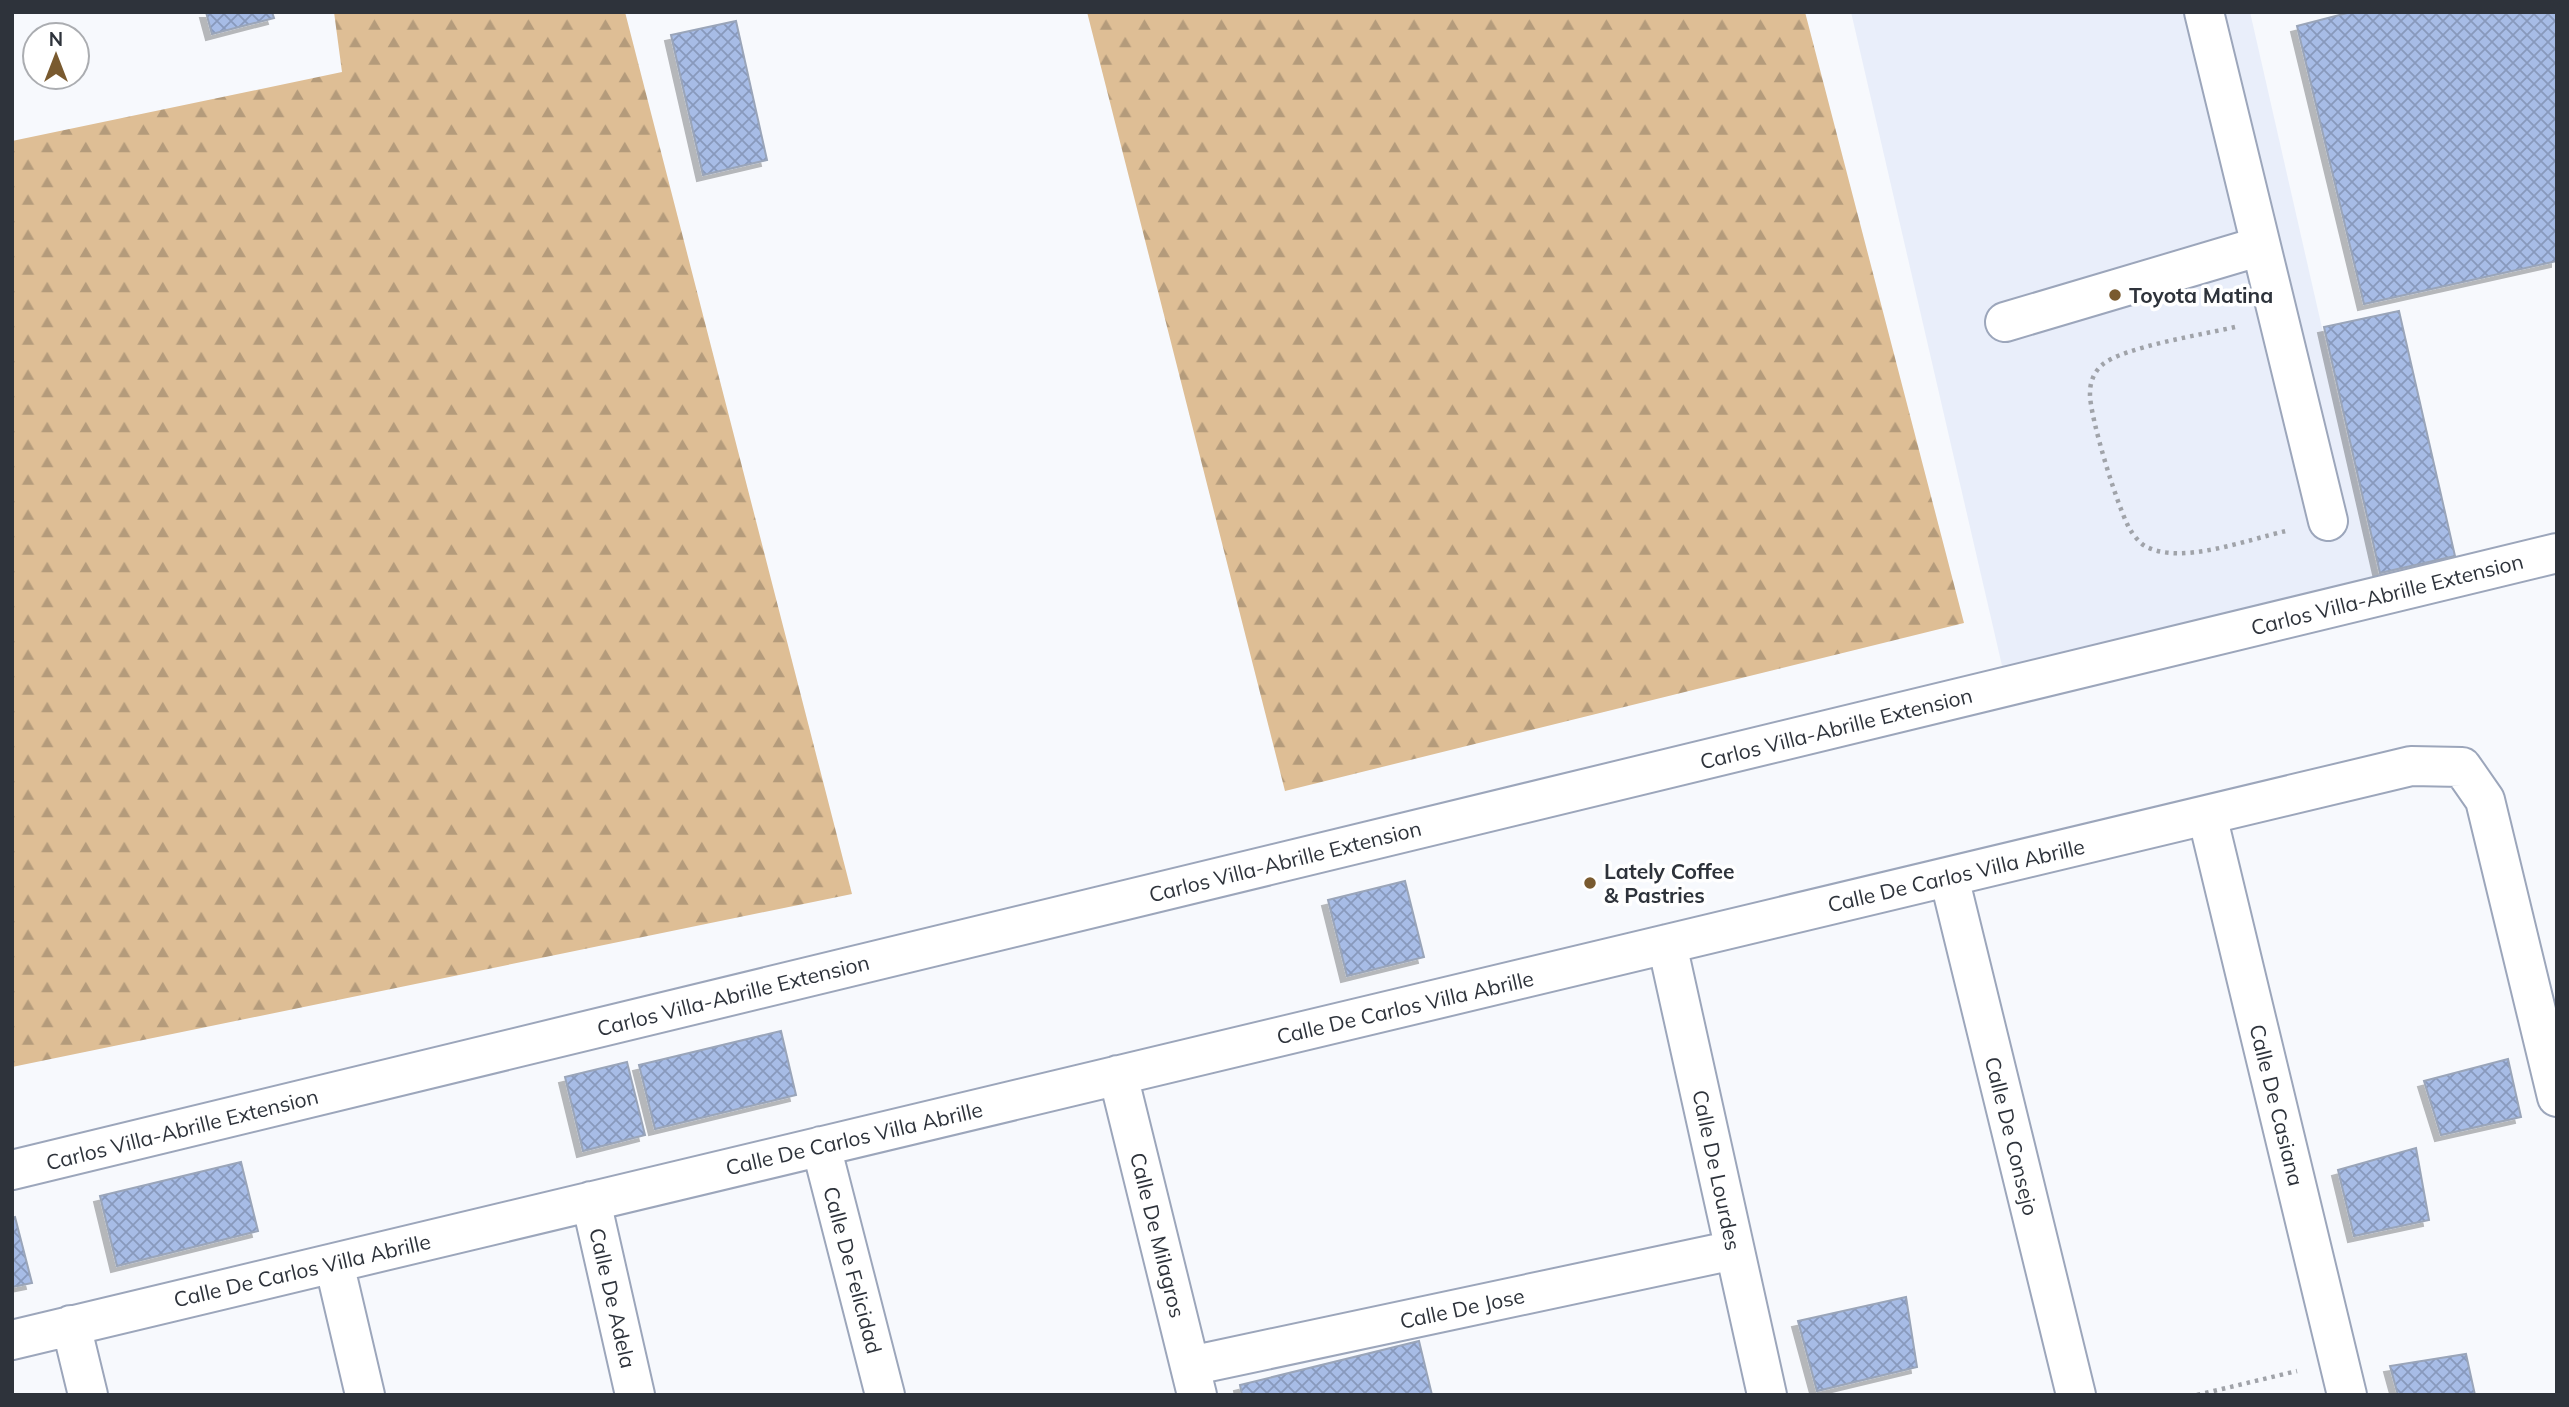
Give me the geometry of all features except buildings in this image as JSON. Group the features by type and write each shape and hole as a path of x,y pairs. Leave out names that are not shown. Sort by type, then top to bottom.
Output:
{"street":[{"path":"2204,12 2328,521"},
{"path":"2005,322 2261,246"},
{"name":"Carlos Villa-Abrille Extension","path":"12,1170 2557,553"},
{"name":"Calle De Carlos Villa Abrille","path":"12,1340 2411,766 2462,767 2485,800 2557,1097"},
{"name":"Calle De Casiana","path":"2207,815 2343,1378"},
{"name":"Calle De Consejo","path":"1949,877 2076,1395"},
{"name":"Calle De Lourdes","path":"1667,944 1767,1395"},
{"name":"Calle De Milagros","path":"1118,1075 1194,1380"},
{"name":"Calle De Felicidad","path":"821,1146 885,1395"},
{"name":"Calle De Adela","path":"591,1201 635,1395"},
{"name":"Calle De Jose","path":"1194,1380 1734,1250"},
{"path":"334,1263 365,1395"},
{"path":"71,1325 88,1395"}],"path":[{"path":"2278,317 2124,354 2103,363 2093,376 2090,393 2092,413 2124,515 2131,531 2144,546 2166,554 2189,554 2328,521"},
{"path":"2197,1395 2343,1378"}],"shaded area":[{"name":"Toyota Matina","path":"1851,12 2250,12 2379,578 2003,670"}],"green space":[{"path":"334,12 625,12 852,894 12,1067 12,141 342,72"},
{"path":"1087,12 1805,12 1964,623 1285,791"}],"place":[{"name":"Toyota Matina","path":"2115,295"},
{"name":"Lately Coffee & Pastries","path":"1590,883"}]}
